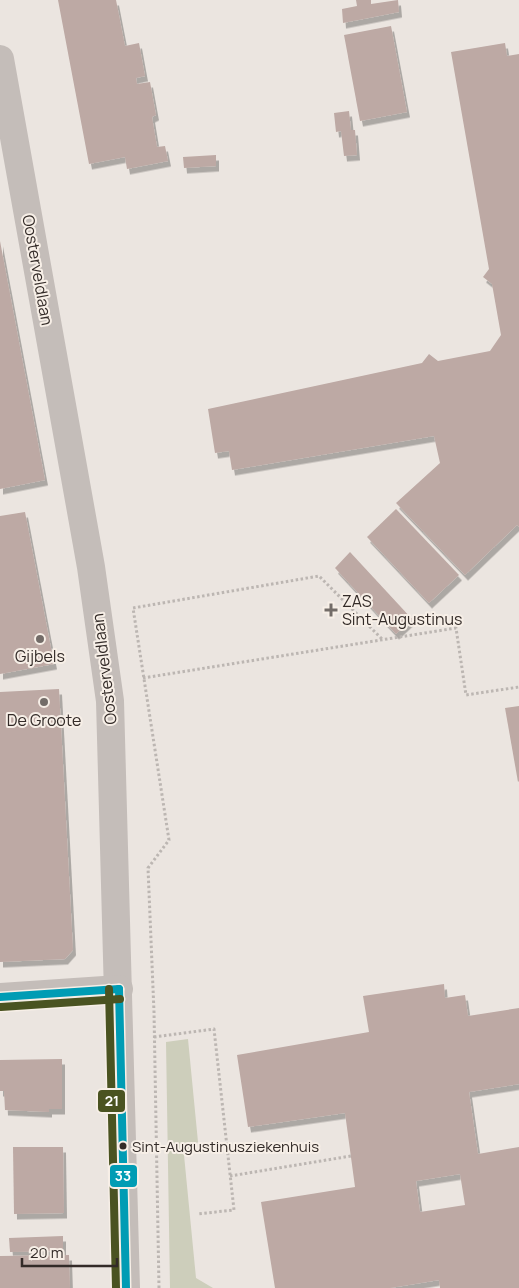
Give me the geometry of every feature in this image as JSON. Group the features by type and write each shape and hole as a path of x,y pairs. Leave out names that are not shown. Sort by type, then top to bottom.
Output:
{"street":[{"name":"Oosterveldlaan","path":"0,59 91,567 111,711 126,1288"},
{"path":"0,997 118,989"}],"path":[{"path":"159,1288 154,1037 148,868 170,840 133,608 319,576 382,640"},
{"path":"108,684 456,628 466,695 519,687"},
{"path":"154,1037 214,1029 234,1210 197,1214"},
{"path":"230,1176 351,1156"}],"green space":[{"path":"188,1039 198,1142 184,1155 196,1278 213,1288 170,1288 166,1042"}],"building":[{"path":"58,0 116,0 125,46 139,43 145,76 136,78 137,84 150,82 156,115 152,117 157,147 165,146 168,161 127,169 125,157 89,164"},
{"path":"356,0 371,0 371,4 398,0 399,12 343,23 342,9 357,6"},
{"path":"391,26 407,112 360,121 344,35"},
{"path":"505,43 507,56 519,54 519,527 517,525 465,575 396,503 440,463 434,436 232,470 229,451 215,453 208,409 422,363 429,354 438,361 490,351 501,335 492,284 483,277 489,269 451,52"},
{"path":"349,111 351,130 355,130 357,155 344,156 341,131 336,132 334,113"},
{"path":"216,155 216,166 184,168 183,157"},
{"path":"0,241 45,480 0,489"},
{"path":"396,509 459,575 429,603 367,537"},
{"path":"25,512 54,664 0,674 0,516"},
{"path":"350,552 412,619 396,634 335,568"},
{"path":"59,689 73,950 65,959 0,962 0,692"},
{"path":"519,706 519,781 518,782 505,708"},
{"path":"444,984 445,998 465,995 468,1016 519,1008 519,1084 469,1092 478,1154 519,1147 519,1288 440,1288 439,1280 390,1288 275,1288 261,1202 355,1187 345,1113 248,1127 237,1055 369,1032 363,996","holes":["460,1174 465,1205 420,1212 416,1181"]},
{"path":"62,1059 62,1109 49,1109 49,1112 5,1110 4,1091 0,1091 0,1060"},
{"path":"13,1147 63,1147 64,1213 14,1214"},
{"path":"63,1236 63,1251 10,1252 9,1238"},
{"path":"69,1255 70,1288 0,1288 0,1256"}],"transit line":[{"name":"21","path":"109,989 116,1288"},
{"name":"33","path":"119,989 126,1288"},
{"name":"33","path":"0,997 119,989"},
{"name":"21","path":"1,1007 120,999"}],"place":[{"name":"ZAS Sint-Augustinus","path":"331,610"},
{"name":"Gijbels","path":"40,639"},
{"name":"De Groote","path":"44,702"},
{"name":"Sint-Augustinusziekenhuis","path":"123,1146"}]}
